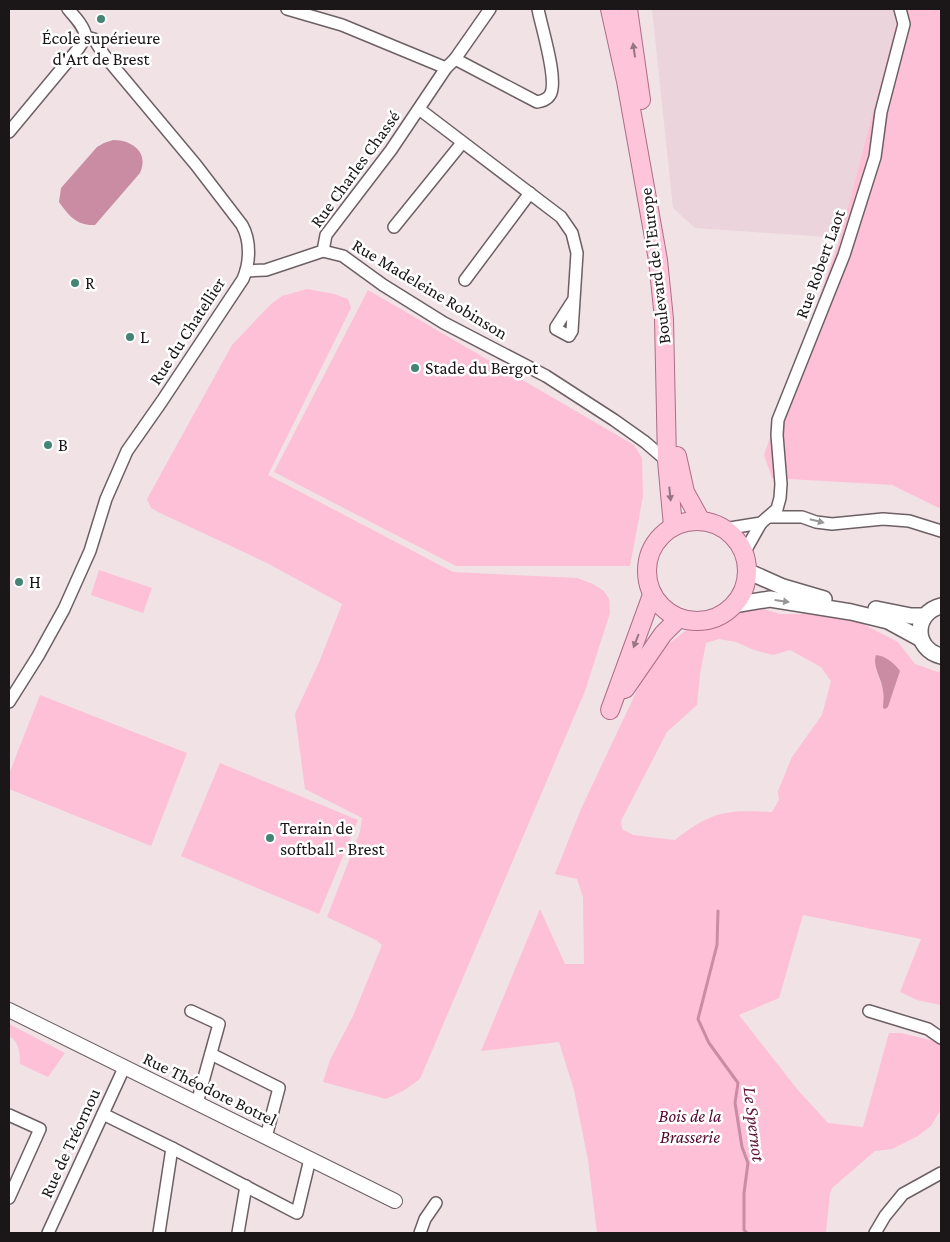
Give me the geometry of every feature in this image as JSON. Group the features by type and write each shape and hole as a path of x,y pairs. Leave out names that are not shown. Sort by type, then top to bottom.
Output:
{"main road":[{"name":"Boulevard de l'Europe","path":"610,9 626,81 658,260 664,319 667,461 673,526"},
{"name":"Boulevard de l'Europe","path":"628,9 673,313 678,463 685,492 701,520"},
{"path":"701,520 713,523 734,536 744,553 747,571 741,595 734,605 722,614 708,620 694,621 669,613 659,605 652,595 647,580 647,564 651,549 660,536 673,526 701,520"},
{"path":"747,571 783,587 817,597 911,616 924,616"},
{"path":"652,595 610,710 663,634 680,618"},
{"path":"734,605 770,599 851,612 888,621 921,639 931,652 941,656"},
{"path":"921,639 920,627 924,616 934,608 941,606"}],"street":[{"name":"Rue du Chatellier","path":"9,702 38,656 64,609 90,551 106,499 127,451 168,393 246,271 249,262 246,233 242,225 196,165 104,55 94,39 86,37 81,24 68,9"},
{"path":"287,9 342,25 446,68"},
{"name":"Rue Charles Chassé","path":"246,271 266,270 323,251 326,235 391,150 446,68 490,9"},
{"path":"454,59 537,102 544,101 550,95 553,86 538,9"},
{"name":"Rue Robert Laot","path":"744,553 765,520 777,509 781,484 776,435 778,420 844,255 875,157 882,112 904,24 900,9"},
{"path":"9,132 78,50 86,37"},
{"path":"419,109 561,217 572,233 577,253 574,299"},
{"path":"394,228 462,143"},
{"path":"465,280 530,193"},
{"name":"Rue Madeleine Robinson","path":"323,251 342,256 383,285 444,323 546,376 645,442 667,461"},
{"path":"645,442 666,435"},
{"path":"724,529 765,520 802,517 832,524 883,519 909,521 941,531"},
{"name":"Rue Théodore Botrel","path":"9,1010 396,1202"},
{"path":"191,1011 219,1024 198,1103"},
{"path":"869,1011 928,1029 941,1038"},
{"path":"211,1054 279,1088 266,1137"},
{"name":"Rue de Tréornou","path":"48,1233 124,1068"},
{"path":"103,1114 296,1213 310,1159"},
{"path":"9,1198 40,1129 10,1119"},
{"path":"159,1233 172,1148"},
{"path":"875,1233 885,1216 903,1194 941,1173"},
{"path":"238,1233 246,1186"},
{"path":"420,1233 425,1219 436,1203"}],"shaded area":[{"path":"652,9 900,9 840,238 695,228 673,208"},
{"path":"113,140 127,142 137,149 142,159 140,173 95,225 83,224 70,216 59,202 61,188 97,147"},
{"path":"876,655 890,660 900,671 888,707 885,709 883,708 882,686 875,664"}],"green space":[{"path":"900,9 941,9 941,509 892,485 772,478 764,455 840,238"},
{"path":"307,289 334,294 348,299 351,308 268,475 453,572 577,578 593,584 604,591 609,599 610,613 585,691 420,1079 403,1091 386,1099 323,1082 330,1060 353,1016 382,945 376,940 327,917 360,832 362,818 305,789 295,714 320,660 342,604 267,563 160,513 151,508 147,499 232,345 271,304 282,296"},
{"name":"Stade du Bergot","path":"368,290 634,445 642,458 643,496 630,566 456,566 274,472"},
{"path":"99,570 152,588 143,613 91,595"},
{"name":"Bois de la Brasserie","path":"746,607 764,609 780,614 806,614 859,622 898,642 915,664 938,672 941,671 941,1005 917,1000 900,992 921,939 803,915 779,998 739,1015 797,1089 828,1123 863,1127 889,1033 901,1033 939,1042 941,1046 941,1109 931,1126 918,1136 892,1149 875,1151 832,1188 826,1233 597,1233 588,1160 574,1090 559,1042 481,1051 540,909 565,964 584,964 583,897 577,879 555,874 581,809 640,684 667,645 688,629 708,628","holes":["719,639 736,642 754,650 773,655 790,650 821,667 831,681 822,715 792,757 778,791 779,800 772,812 743,811 720,814 699,823 675,840 633,835 622,829 621,821 667,732 697,705 706,643","876,668 898,677 888,707 883,708 883,690"]},
{"path":"40,695 187,753 151,846 9,789 9,774"},
{"name":"Terrain de softball - Brest","path":"220,763 358,820 319,914 181,856"},
{"path":"9,1024 65,1053 48,1077 20,1064 17,1044 9,1036"}],"waterway":[{"name":"Le Spernot","path":"718,911 717,945 698,1019 709,1043 738,1083 735,1103 742,1147 748,1163 744,1193 744,1230 747,1233"}],"place":[{"name":"École supérieure d'Art de Brest","path":"101,19"},
{"name":"R","path":"75,283"},
{"name":"L","path":"130,337"},
{"name":"Stade du Bergot","path":"415,368"},
{"name":"B","path":"48,445"},
{"name":"H","path":"19,582"},
{"name":"Terrain de softball - Brest","path":"270,838"}]}
